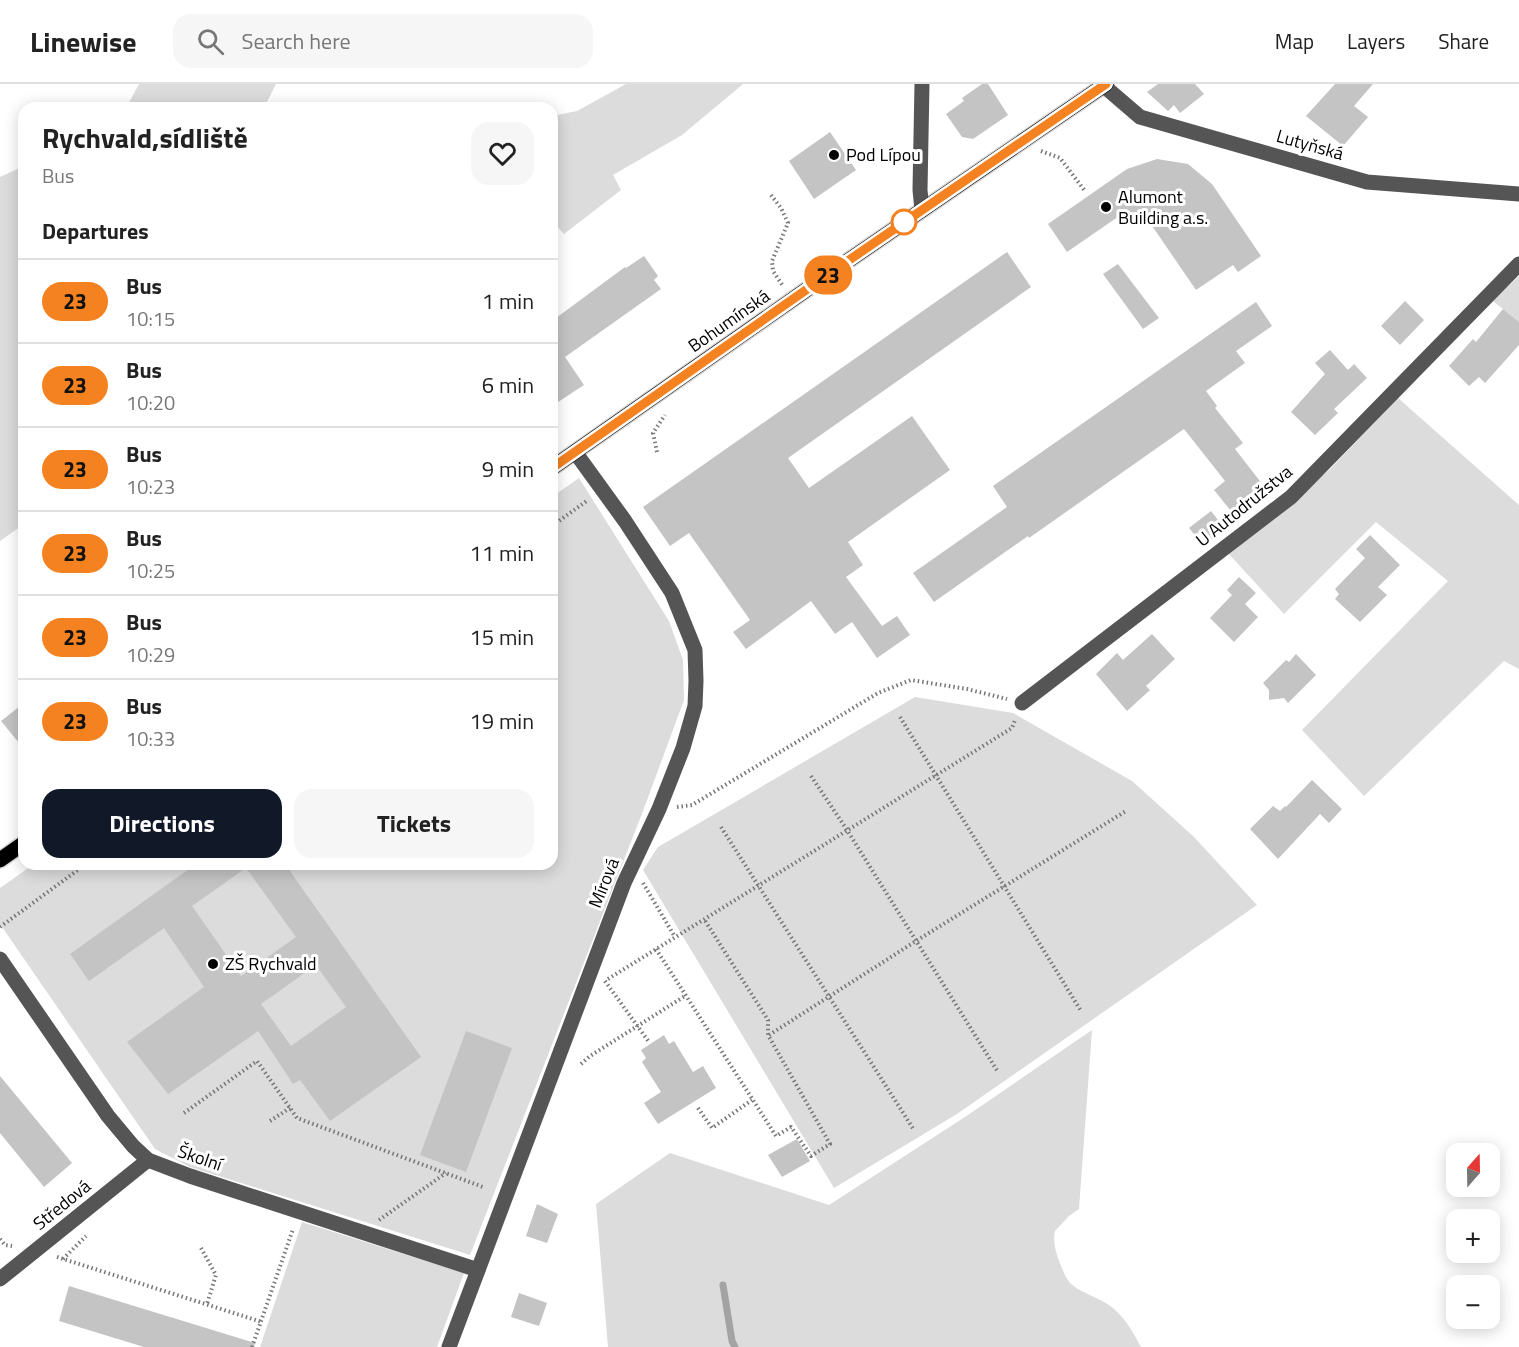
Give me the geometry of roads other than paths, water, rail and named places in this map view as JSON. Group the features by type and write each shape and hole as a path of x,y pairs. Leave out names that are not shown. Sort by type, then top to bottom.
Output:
{"main road":[{"name":"Bohumínská","path":"558,464 1105,85"},
{"path":"0,860 18,847"}],"street":[{"path":"922,84 920,190 922,210"},
{"name":"Lutyňská","path":"1105,85 1140,117 1366,182 1519,194"},
{"name":"U Autodružstva","path":"1022,703 1292,497 1519,264"},
{"name":"Mírová","path":"449,1347 624,883 659,809 683,748 695,706 695,650 672,593 603,489 575,452"},
{"name":"Školní","path":"0,959 108,1116 148,1160 190,1176 478,1270"},
{"name":"Středová","path":"0,1279 148,1160"}],"waterway":[{"path":"723,1285 732,1341 735,1347"}],"place":[{"name":"Pod Lípou","path":"834,155"},
{"name":"Alumont Building a.s.","path":"1106,207"},
{"name":"ZŠ Rychvald","path":"213,964"}]}
